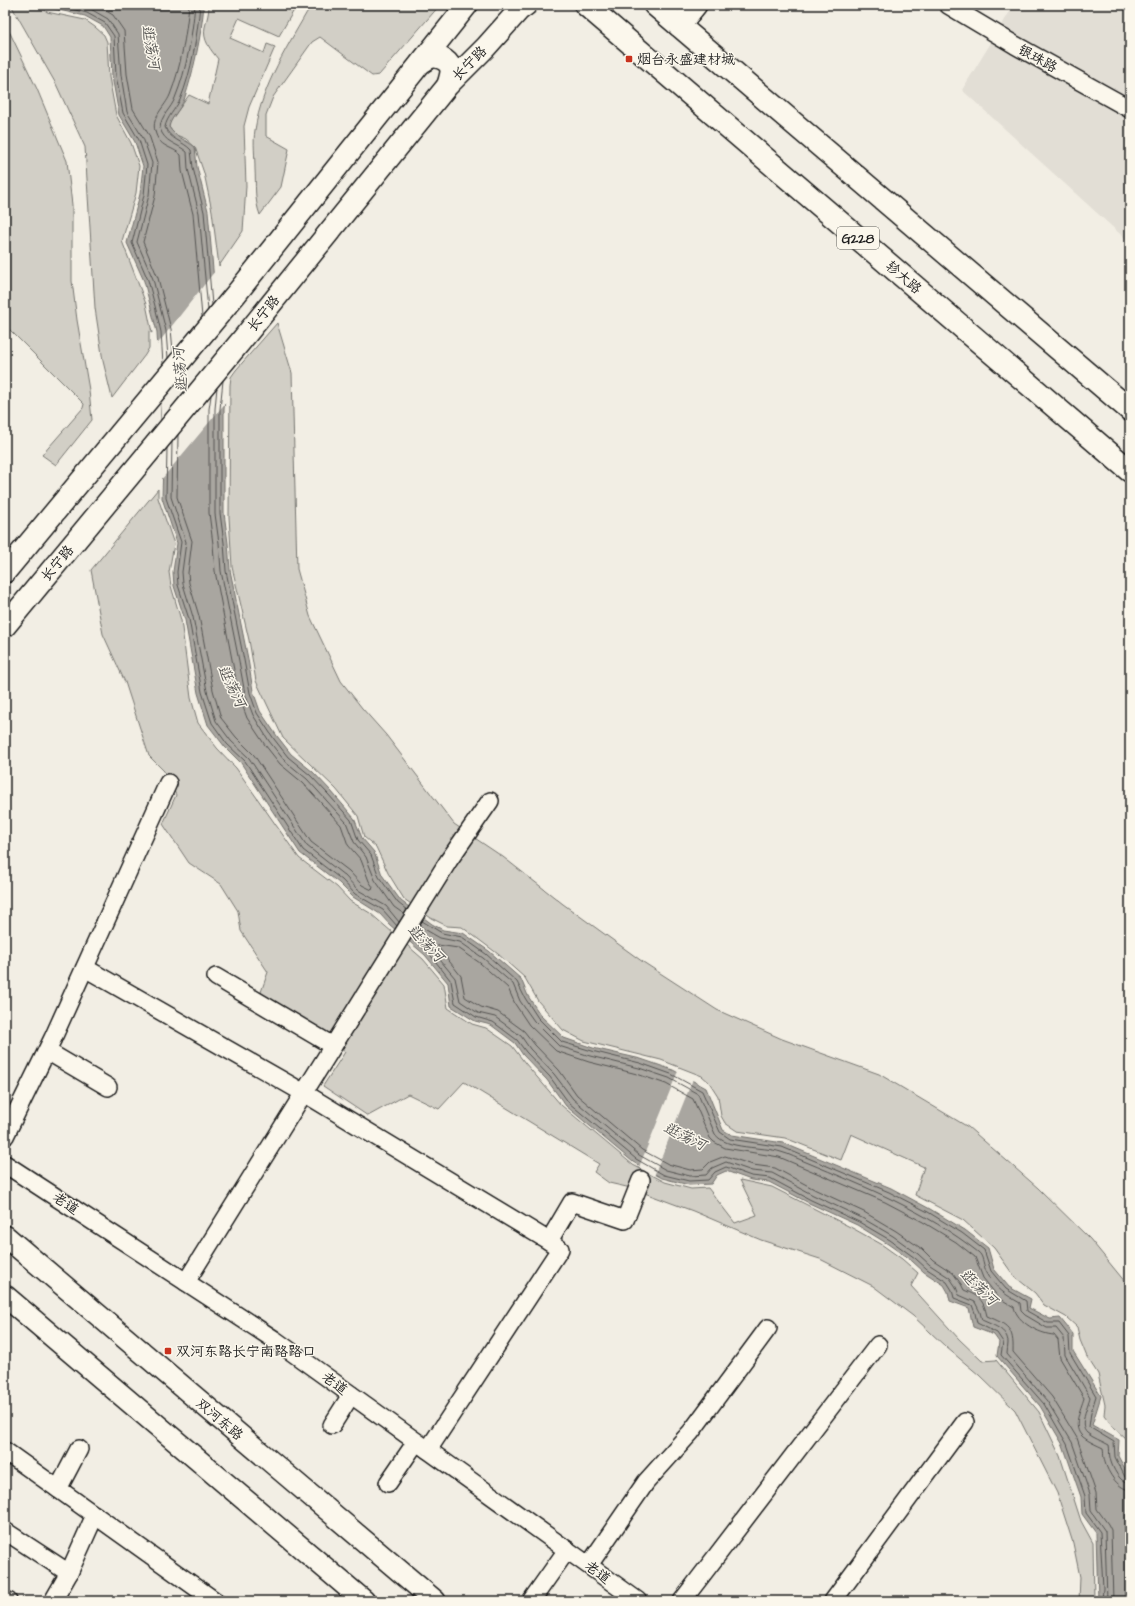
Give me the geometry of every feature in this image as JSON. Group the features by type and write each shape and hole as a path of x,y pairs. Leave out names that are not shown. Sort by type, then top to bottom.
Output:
{"highway":[{"name":"轸大路","path":"586,5 1130,470"},
{"path":"655,5 1130,410"}],"street":[{"path":"5,572 128,426 236,294 467,5"},
{"name":"长宁路","path":"5,626 241,341 448,84 486,47 519,10 526,5"},
{"path":"679,26 696,5"},
{"name":"银珠路","path":"948,5 1015,45 1130,109"},
{"path":"421,63 434,57 440,57 446,61 450,65 451,72 448,84"},
{"path":"5,1136 47,1051 168,784"},
{"path":"186,1282 438,879 490,801"},
{"path":"85,968 304,1093 549,1240 560,1250 422,1446 388,1483"},
{"path":"216,977 334,1046"},
{"path":"47,1051 108,1087"},
{"name":"老道","path":"5,1164 275,1340 638,1601"},
{"path":"549,1240 572,1202 625,1220 641,1180"},
{"name":"双河东路","path":"5,1236 435,1601"},
{"path":"5,1296 364,1601"},
{"path":"589,1565 646,1482 691,1432 768,1328"},
{"path":"682,1601 878,1345"},
{"path":"332,1425 351,1395"},
{"path":"833,1601 965,1422"},
{"path":"58,1489 80,1449"},
{"path":"5,1451 215,1601"},
{"path":"53,1601 69,1573 95,1515"},
{"path":"5,1531 69,1573"},
{"path":"531,1601 567,1550"}],"shaded area":[{"path":"11,5 39,5 47,12 85,20 104,35 107,42 109,77 116,115 131,143 139,166 136,193 122,241 146,304 152,333 149,331 149,348 145,355 112,398 103,361 95,308 85,147 56,84"},
{"path":"209,5 297,5 279,36 239,18 230,38 264,53 267,44 275,47 249,107 244,126 246,186 243,231 219,266 212,211 204,173 195,147 186,139 174,134 169,127 170,122 189,95 208,104 218,59 208,44 204,32"},
{"path":"311,5 440,5 379,75 372,76 320,37 312,42 273,97 266,115 266,136 289,149 281,187 260,215 256,198 254,144 255,130 259,113 277,65"},
{"path":"1014,5 1130,5 1130,243 962,90"},
{"path":"5,27 10,33 37,89 67,161 72,205 72,281 89,390 92,420 56,465 42,455 83,408 84,404 5,325"},
{"path":"277,323 292,373 297,569 310,616 341,681 386,735 454,824 503,857 563,904 643,962 717,1010 782,1039 879,1074 968,1127 1038,1188 1090,1239 1130,1288 1130,1457 1127,1450 1126,1439 1114,1428 1104,1415 1105,1405 1098,1374 1087,1357 1080,1340 1077,1327 1066,1317 1044,1305 1035,1293 1014,1276 994,1248 963,1220 915,1195 924,1167 851,1134 841,1160 785,1138 737,1131 725,1123 721,1116 718,1096 709,1082 702,1076 661,1060 584,1041 563,1030 538,1001 525,978 498,954 462,927 447,926 431,918 404,899 388,873 376,847 364,837 358,816 336,789 283,738 256,681 249,640 232,567 229,517 230,385 231,377 236,370"},
{"path":"158,489 158,498 174,544 169,572 171,586 181,620 191,698 198,723 217,748 236,768 299,858 337,887 350,901 370,913 423,959 444,984 448,1008 472,1024 486,1028 512,1046 561,1105 633,1165 665,1182 691,1189 708,1188 735,1223 757,1215 740,1180 772,1187 881,1244 918,1273 911,1286 959,1339 982,1361 996,1360 1039,1412 1060,1456 1081,1521 1093,1543 1094,1601 1079,1601 1080,1577 1073,1543 1057,1493 1015,1410 979,1375 913,1316 873,1286 820,1259 761,1240 693,1211 631,1188 609,1183 594,1172 599,1164 464,1082 439,1109 408,1094 368,1116 323,1086 345,1052 327,1038 261,999 261,992 268,972 241,931 238,911 221,884 189,863 163,824 176,795 164,771 149,756 125,682 103,634 91,570"}],"water":[{"name":"逛荡河","path":"48,5 204,5 199,41 188,89 182,104 169,127 177,136 195,147 197,167 208,211 219,340 227,381 224,409 224,513 230,570 253,691 260,711 291,754 313,772 354,818 362,838 374,852 382,875 401,901 432,924 443,930 463,933 489,951 521,979 528,996 541,1016 564,1038 593,1048 641,1059 673,1070 706,1088 723,1130 732,1135 783,1143 891,1188 930,1209 965,1230 988,1248 994,1269 1009,1287 1031,1299 1029,1308 1050,1319 1060,1318 1073,1334 1073,1351 1101,1396 1092,1425 1119,1440 1118,1456 1130,1478 1130,1601 1098,1601 1096,1533 1082,1514 1081,1497 1063,1445 1040,1406 997,1356 999,1342 994,1335 973,1327 969,1308 950,1301 948,1292 944,1285 924,1272 912,1261 888,1244 857,1225 809,1203 769,1182 751,1180 726,1171 717,1175 711,1184 689,1185 662,1178 633,1162 566,1106 547,1080 523,1055 515,1043 491,1025 475,1021 451,1006 448,983 425,955 390,925 380,914 353,897 339,883 300,853 241,763 225,747 208,725 198,693 185,620 174,586 173,572 177,543 162,498 163,463 157,332 144,281 127,243 140,194 143,166 135,142 119,115 112,76 110,37 103,26 85,16 55,9"}],"pier":[{"path":"215,271 221,340 229,381 227,401 161,480 161,415 156,346"},
{"path":"678,1071 693,1079 654,1176 639,1167"}],"place":[{"name":"烟台永盛建材城","path":"629,59"},
{"name":"双河东路长宁南路路口","path":"168,1351"}]}
